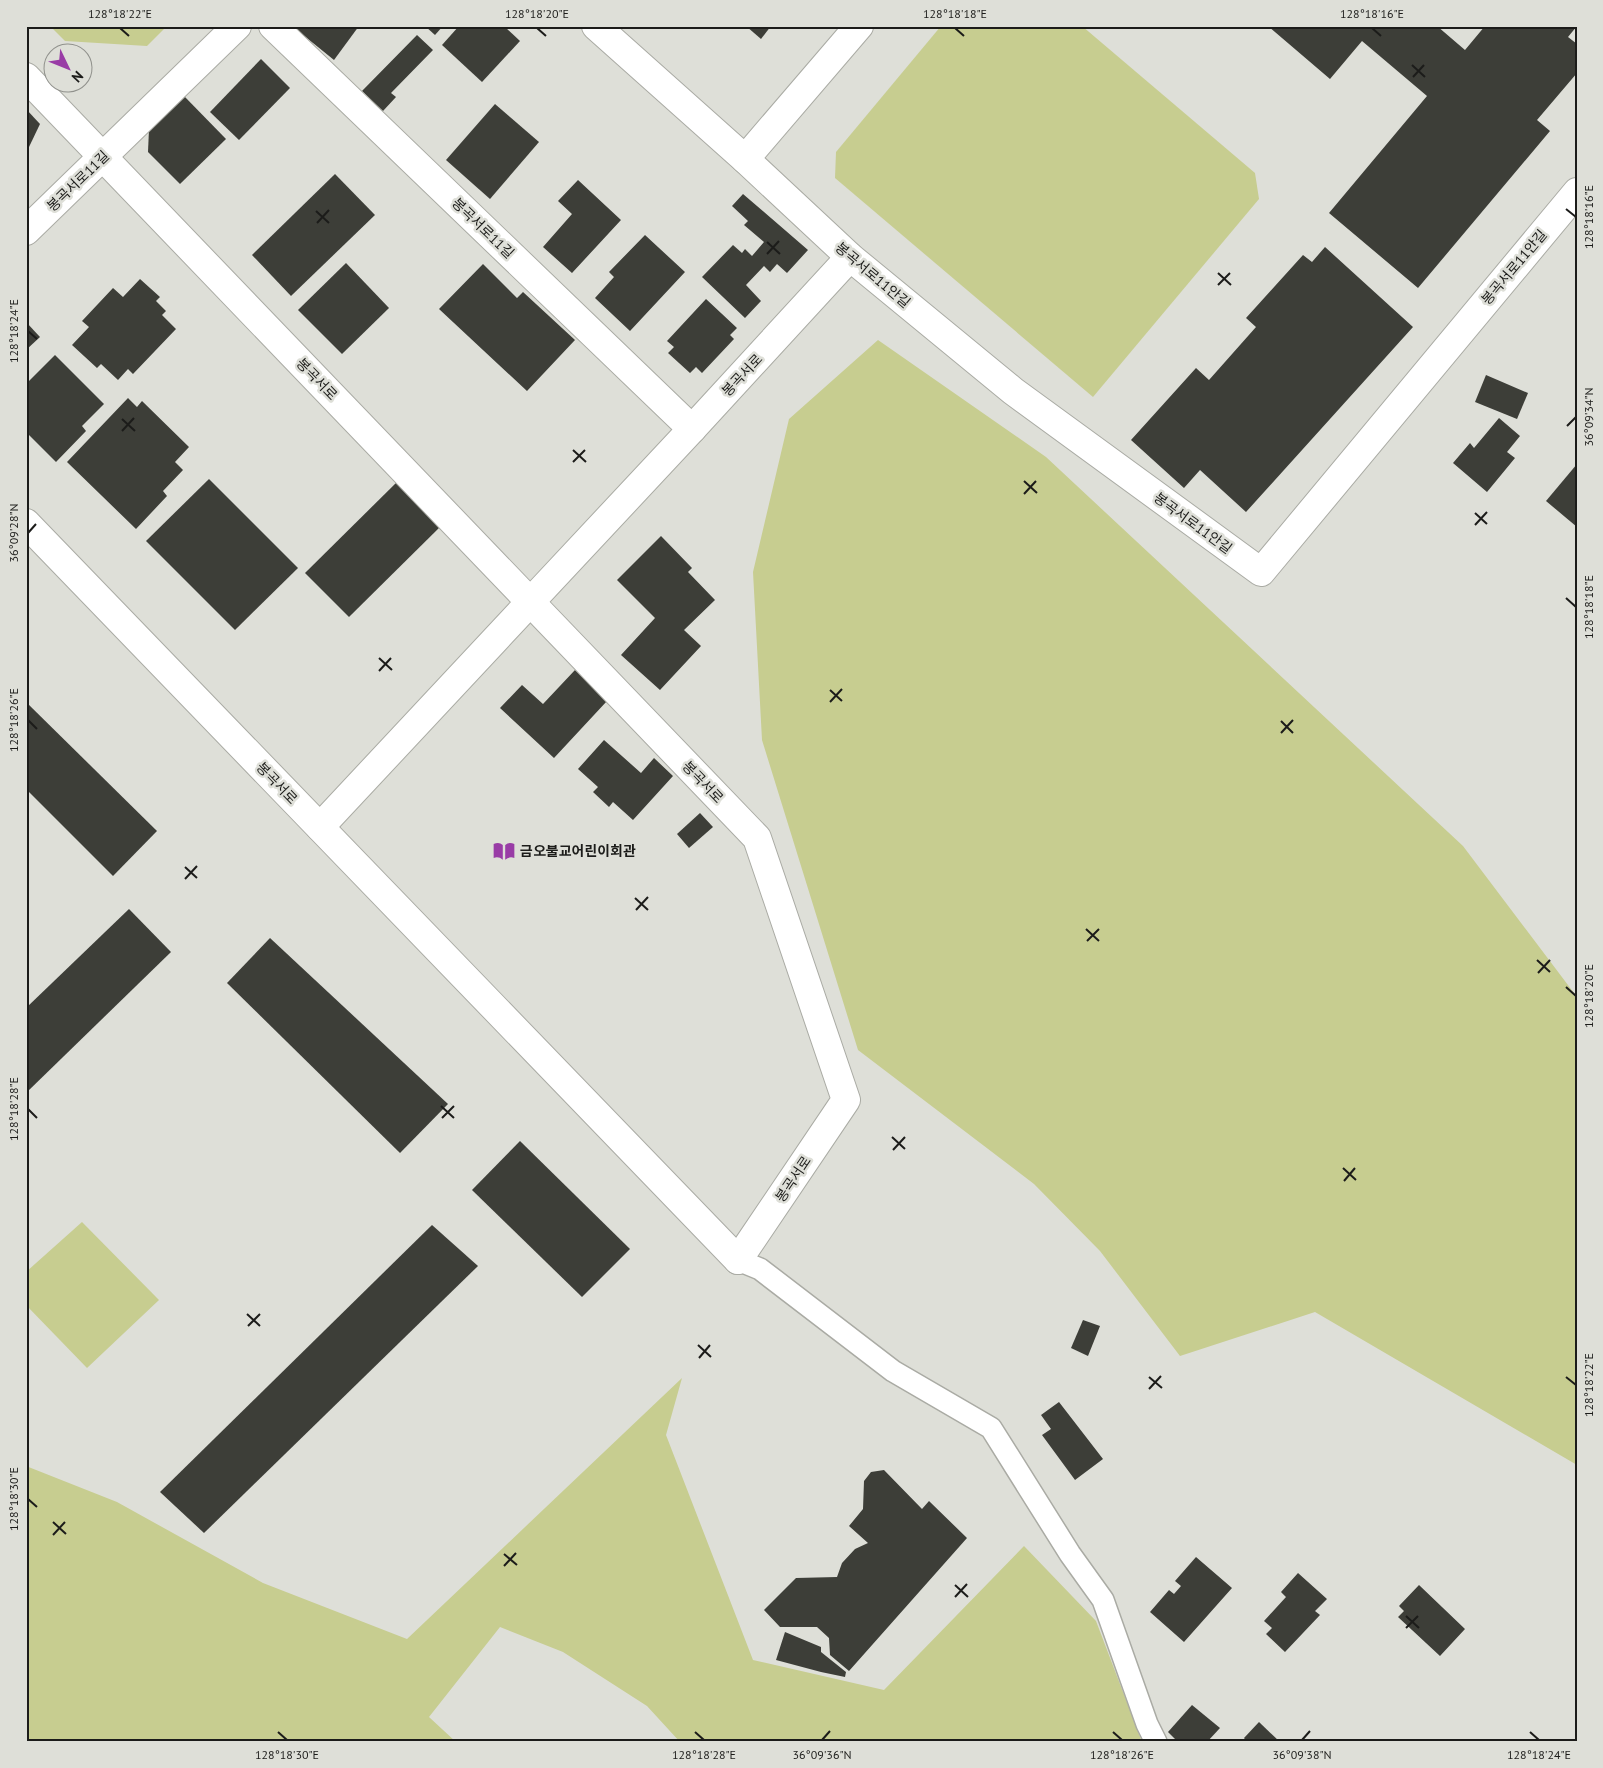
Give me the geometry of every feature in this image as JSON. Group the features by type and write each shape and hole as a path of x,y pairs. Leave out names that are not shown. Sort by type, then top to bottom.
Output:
{"street":[{"name":"봉곡서로11길","path":"26,231 237,26"},
{"name":"봉곡서로11길","path":"273,26 692,429"},
{"name":"봉곡서로11안길","path":"596,26 746,159 850,257 1013,391 1261,572 1577,192"},
{"path":"746,159 859,26"},
{"name":"봉곡서로","path":"26,77 757,838 846,1100 738,1260 26,523"},
{"name":"봉곡서로","path":"320,827 850,257"}],"lane":[{"path":"738,1260 760,1269 893,1371 991,1428 1070,1554 1103,1600 1147,1724 1156,1742"}],"green space":[{"path":"50,26 167,26 147,46 65,41"},
{"path":"941,26 1082,26 1255,173 1259,199 1093,397 835,178 836,152"},
{"path":"878,340 1046,457 1463,846 1577,997 1577,1465 1315,1312 1180,1356 1100,1251 1034,1184 858,1050 762,740 753,572 789,419"},
{"path":"82,1222 159,1300 87,1368 26,1305 26,1272"},
{"path":"682,1378 666,1435 753,1660 884,1690 1024,1546 1096,1621 1142,1742 680,1742 647,1706 563,1652 500,1627 429,1717 456,1742 26,1742 26,1466 117,1502 263,1583 407,1639"}],"building":[{"path":"292,26 359,26 334,60"},
{"path":"425,26 443,26 435,35"},
{"path":"459,26 504,26 520,41 482,82 442,45"},
{"path":"746,26 771,26 761,39"},
{"path":"1268,26 1437,26 1465,50 1485,26 1577,26 1568,37 1577,44 1577,73 1537,120 1550,131 1418,288 1329,213 1427,96 1362,41 1330,79"},
{"path":"417,35 433,50 391,93 396,97 383,111 362,91"},
{"path":"261,59 290,88 239,140 210,112"},
{"path":"184,96 226,139 180,184 148,152 149,129"},
{"path":"495,104 539,142 490,199 446,160"},
{"path":"26,109 40,124 26,150"},
{"path":"335,174 375,215 291,296 252,255"},
{"path":"578,180 621,220 572,273 543,247 572,214 558,201"},
{"path":"743,194 808,250 787,273 777,264 770,272 764,266 746,285 761,301 745,318 702,277 733,245 742,253 745,249 752,256 764,242 744,225 748,221 732,206"},
{"path":"645,235 685,272 630,331 595,298 614,277 609,272"},
{"path":"1325,247 1413,327 1246,512 1200,470 1184,488 1131,440 1196,368 1209,380 1256,327 1246,318 1303,255 1312,262"},
{"path":"346,263 389,308 342,354 298,310"},
{"path":"483,264 517,298 523,292 575,340 527,391 439,309"},
{"path":"140,279 160,297 156,301 166,311 162,315 176,329 133,374 128,369 118,380 101,364 97,368 72,345 89,327 82,321 113,288 123,297"},
{"path":"706,299 737,328 730,335 734,339 702,373 696,367 690,373 668,353 674,347 667,341"},
{"path":"26,322 40,337 26,350"},
{"path":"55,355 104,404 82,426 86,431 56,462 26,432 26,384"},
{"path":"1486,375 1528,393 1517,419 1475,402"},
{"path":"128,398 137,407 142,401 189,447 175,462 183,470 163,491 167,496 136,529 67,462"},
{"path":"1499,418 1520,436 1507,452 1515,458 1487,492 1453,463 1470,443 1474,448"},
{"path":"1577,464 1577,527 1546,501"},
{"path":"209,479 298,568 235,630 146,541"},
{"path":"398,481 442,525 349,617 305,573"},
{"path":"661,536 692,568 688,572 715,600 684,630 701,646 660,690 621,655 655,618 617,580"},
{"path":"575,670 607,701 554,758 500,708 522,685 543,704"},
{"path":"26,702 157,831 113,876 26,789"},
{"path":"604,740 641,773 654,758 673,776 633,820 613,802 609,807 593,792 598,787 578,769"},
{"path":"700,813 713,827 689,848 677,834"},
{"path":"129,909 171,952 26,1093 26,1008"},
{"path":"270,938 448,1104 400,1153 227,983"},
{"path":"520,1141 630,1249 582,1297 472,1190"},
{"path":"432,1225 478,1266 204,1533 160,1492"},
{"path":"1083,1320 1100,1326 1088,1356 1071,1348"},
{"path":"1059,1402 1103,1459 1075,1480 1042,1435 1051,1429 1041,1415"},
{"path":"884,1470 922,1509 929,1501 967,1538 849,1671 830,1655 829,1638 817,1627 780,1627 764,1610 796,1578 837,1577 842,1563 855,1549 868,1543 849,1526 863,1509 864,1481 871,1472"},
{"path":"1196,1557 1232,1588 1184,1642 1150,1612 1169,1590 1174,1594 1181,1586 1175,1581"},
{"path":"1298,1573 1327,1599 1315,1611 1320,1615 1285,1652 1266,1634 1272,1628 1264,1621 1286,1597 1281,1592"},
{"path":"1419,1585 1465,1629 1440,1656 1398,1617 1404,1611 1399,1606"},
{"path":"785,1632 821,1647 821,1652 846,1672 845,1677 776,1660"},
{"path":"1192,1705 1220,1728 1207,1742 1178,1742 1168,1732"},
{"path":"1259,1722 1280,1742 1247,1742 1244,1738"}],"place":[{"name":"금오불교어린이회관","path":"504,851"}]}
